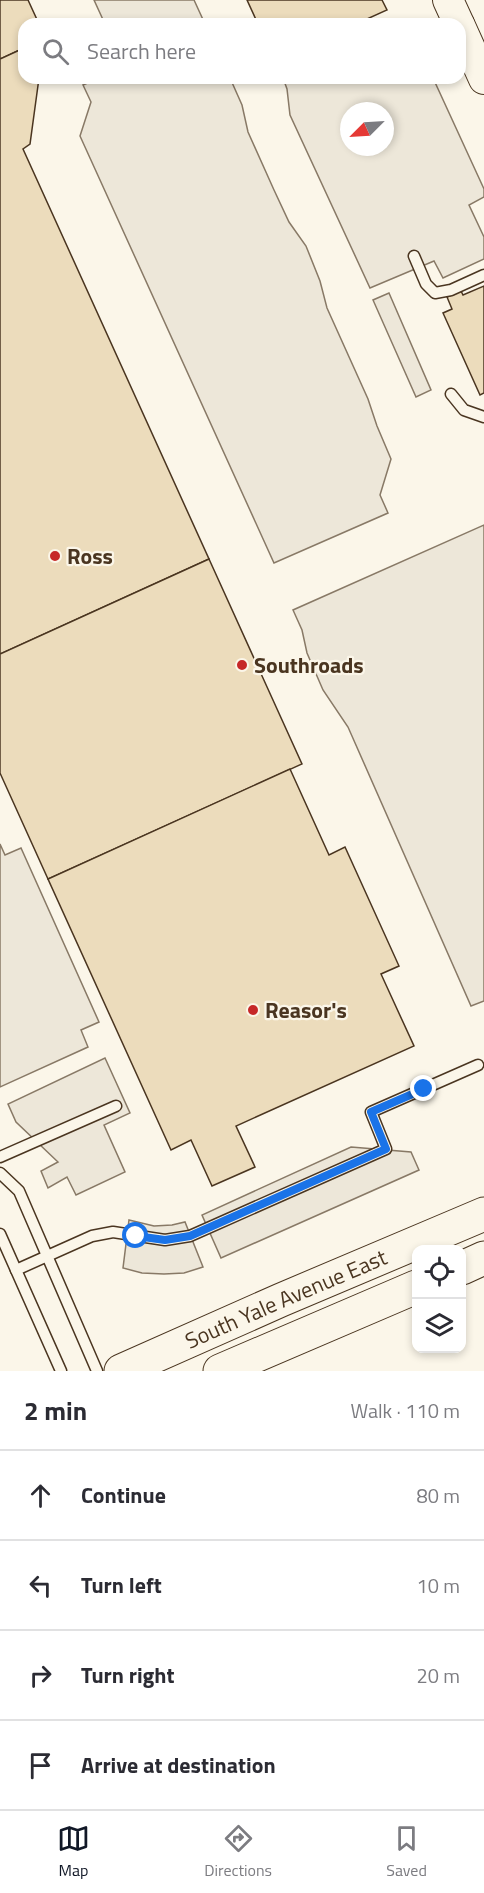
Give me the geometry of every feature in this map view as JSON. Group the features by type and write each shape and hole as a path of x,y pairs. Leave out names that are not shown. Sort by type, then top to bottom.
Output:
{"main road":[{"path":"448,0 457,18"},
{"path":"466,38 484,79"},
{"name":"South Yale Avenue East","path":"121,1371 484,1214"},
{"path":"466,1266 484,1258"},
{"name":"South Yale Avenue East","path":"220,1371 412,1289"}],"lane":[{"path":"414,256 426,284 435,293 451,290 484,275"},
{"path":"451,394 464,410 484,417"},
{"path":"16,1270 92,1236 113,1232 165,1240 190,1236 386,1149 371,1112 478,1065"},
{"path":"0,1156 116,1106"},
{"path":"0,1173 19,1191 97,1371"},
{"path":"0,1234 61,1371"}],"shaded area":[{"path":"94,0 194,0 202,18 102,18"},
{"path":"233,84 242,105 248,132 274,190 289,222 306,246 320,281 327,308 368,399 391,459 380,495 388,513 274,563 80,136 91,102 83,85"},
{"path":"285,84 436,84 484,189 484,197 469,205 484,237 484,259 443,278 434,261 370,288 290,115"},
{"path":"389,293 431,390 416,397 373,300"},
{"path":"484,525 484,1001 471,1006 348,727 323,690 307,653 302,630 293,610"},
{"path":"0,844 5,855 21,848 99,1022 81,1030 88,1047 0,1087"},
{"path":"105,1058 130,1113 104,1125 125,1172 76,1195 67,1177 48,1188 41,1171 58,1162 16,1122 8,1104"},
{"path":"351,1147 411,1152 419,1170 221,1258 202,1215"},
{"path":"129,1220 154,1226 185,1222 203,1267 184,1273 164,1274 142,1273 123,1268"}],"building":[{"path":"0,0 28,0 36,18 18,18 18,51 0,59"},
{"path":"247,0 382,0 387,10 369,18 255,18"},
{"path":"18,51 18,84 38,84 30,144 23,149 209,559 0,654 0,59"},
{"path":"484,286 484,393 480,395 443,313 452,309 447,297 461,291 463,295"},
{"path":"209,559 302,764 48,879 0,773 0,654"},
{"name":"Reasor's","path":"290,769 329,855 345,847 399,966 381,974 414,1046 236,1126 255,1167 212,1186 191,1140 171,1150 48,879"}],"place":[{"name":"Ross","path":"55,556"},
{"name":"Southroads","path":"242,665"},
{"name":"Reasor's","path":"253,1010"}],"route":[{"path":"136,1236 165,1240 190,1236 386,1149 371,1112 424,1089"}]}
